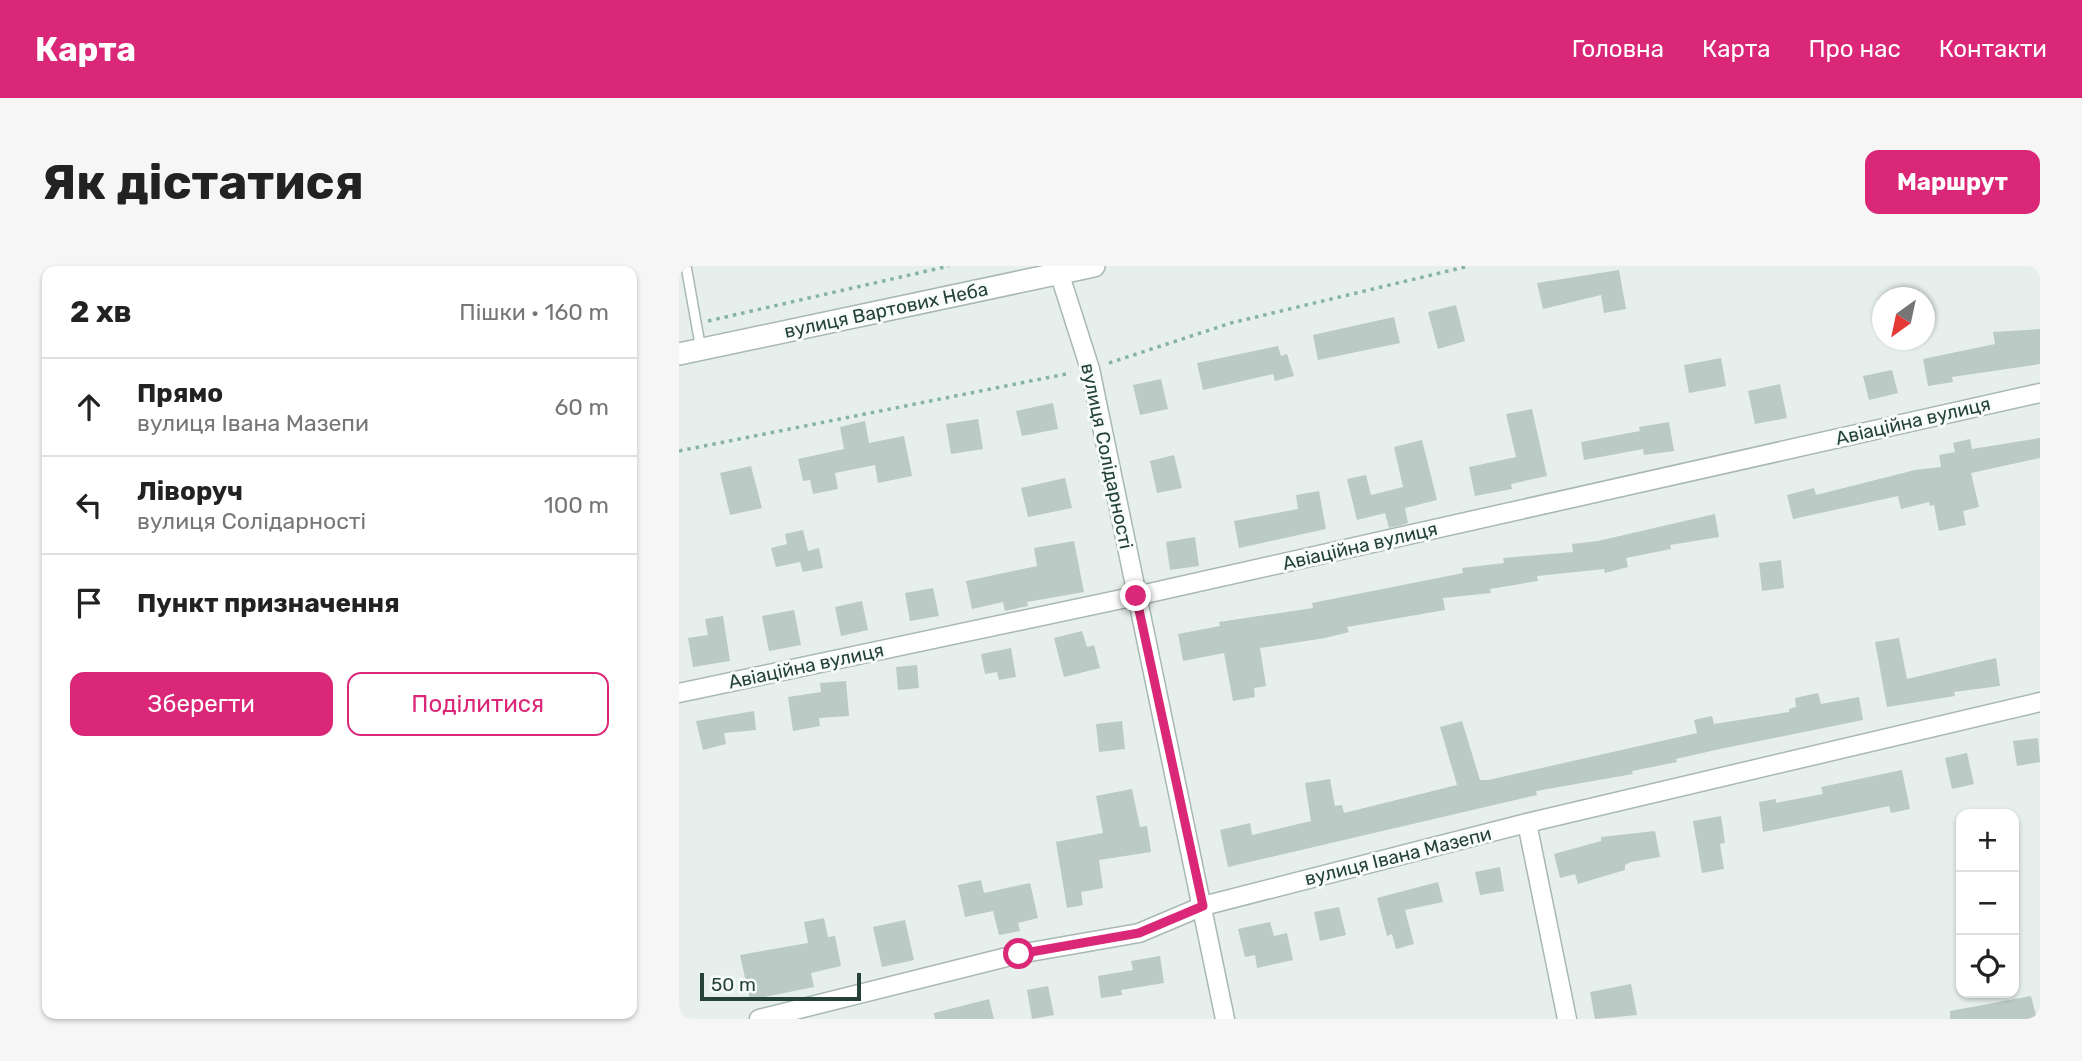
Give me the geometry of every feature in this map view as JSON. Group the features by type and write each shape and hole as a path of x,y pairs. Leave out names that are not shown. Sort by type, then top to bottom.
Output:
{"street":[{"name":"вулиця Вартових Неба","path":"679,354 1058,270 1094,266"},
{"name":"вулиця Солідарності","path":"1058,270 1090,369 1225,1019"},
{"name":"Авіаційна вулиця","path":"679,693 1136,596 2040,393"},
{"name":"вулиця Івана Мазепи","path":"759,1019 1019,954 1139,933 1203,906 1527,822 2040,702"},
{"path":"1527,822 1567,1019"}],"lane":[{"path":"686,266 701,350"}],"path":[{"path":"696,323 949,266"}],"building":[{"path":"1619,270 1626,309 1604,313 1601,295 1543,309 1537,283"},
{"path":"1456,305 1465,341 1438,349 1428,312"},
{"path":"1394,317 1400,343 1318,360 1313,335"},
{"path":"2040,329 2040,364 1952,377 1953,382 1928,386 1923,359 1995,344 1993,332"},
{"path":"1278,346 1281,356 1287,354 1294,376 1275,381 1273,374 1203,390 1197,363"},
{"path":"1721,358 1726,386 1689,393 1684,365"},
{"path":"1892,370 1898,393 1869,400 1863,376"},
{"path":"1161,379 1168,409 1140,415 1133,385"},
{"path":"1780,384 1787,418 1755,424 1748,391"},
{"path":"1053,403 1058,429 1022,436 1016,411"},
{"path":"1532,409 1547,476 1511,484 1512,489 1475,496 1469,467 1516,457 1506,414"},
{"path":"978,419 983,449 951,454 946,424"},
{"path":"865,421 869,443 904,436 912,476 878,483 875,465 835,473 838,489 813,494 810,480 803,481 798,459 844,449 840,427"},
{"path":"1669,422 1674,451 1644,455 1643,449 1584,460 1581,442 1640,431 1639,427"},
{"path":"2040,438 2040,458 1971,473 1979,507 1963,511 1966,525 1939,531 1934,505 1930,506 1929,502 1901,509 1898,496 1793,519 1787,495 1814,488 1816,495 1915,470 1941,467 1939,455 1955,452 1953,443 1970,439 1972,449"},
{"path":"1422,440 1437,500 1405,508 1408,523 1402,525 1389,528 1385,513 1357,520 1347,479 1366,475 1371,495 1403,487 1394,447"},
{"path":"1174,455 1182,488 1157,493 1150,461"},
{"path":"751,466 762,508 730,515 720,473"},
{"path":"1065,478 1072,508 1028,517 1021,488"},
{"path":"1319,491 1326,529 1239,548 1234,521 1298,509 1296,495"},
{"path":"1715,514 1719,537 1670,545 1671,549 1626,558 1628,567 1605,573 1604,569 1537,576 1538,581 1490,589 1491,593 1443,598 1445,610 1347,627 1349,632 1325,638 1260,648 1266,686 1254,688 1255,697 1233,701 1224,653 1183,661 1178,634 1220,626 1219,622 1313,608 1312,603 1463,573 1462,568 1504,563 1503,558 1573,552 1572,544 1598,541"},
{"path":"803,530 808,551 819,548 823,568 803,572 800,562 776,567 771,548 787,544 785,534"},
{"path":"1195,537 1199,566 1170,570 1166,542"},
{"path":"1074,541 1084,592 1027,602 1028,606 1005,611 1003,602 972,609 966,581 1037,566 1034,548"},
{"path":"1781,560 1784,588 1762,591 1759,563"},
{"path":"933,588 939,616 910,621 905,593"},
{"path":"862,601 868,630 841,636 835,607"},
{"path":"794,610 801,645 769,651 762,616"},
{"path":"723,616 730,661 693,667 688,638 708,635 705,619"},
{"path":"1082,631 1087,647 1094,645 1100,668 1064,677 1054,638"},
{"path":"1899,638 1907,679 1996,658 2000,686 1954,692 1955,696 1887,707 1875,642"},
{"path":"1011,648 1016,677 999,680 997,672 985,674 981,654"},
{"path":"917,665 919,688 898,690 896,667"},
{"path":"846,681 849,716 819,718 820,726 793,731 788,697 821,692 820,683"},
{"path":"1818,693 1821,704 1859,697 1863,720 1676,759 1677,762 1632,771 1633,774 1536,791 1537,795 1228,867 1220,830 1250,823 1252,835 1311,821 1305,783 1330,779 1335,806 1342,805 1344,813 1457,785 1440,727 1462,721 1480,780 1488,780 1697,733 1694,720 1712,716 1714,724 1789,712 1789,709 1796,707 1795,698"},
{"path":"754,711 756,730 724,733 726,744 703,750 696,721"},
{"path":"1122,721 1125,749 1099,752 1096,724"},
{"path":"2038,738 2040,762 2017,766 2013,741"},
{"path":"1967,753 1974,784 1952,789 1945,758"},
{"path":"1902,770 1910,809 1891,813 1889,806 1763,832 1759,802 1776,799 1776,803 1823,794 1821,787"},
{"path":"1132,789 1140,827 1147,826 1151,852 1099,860 1103,888 1081,892 1083,905 1067,908 1056,842 1103,833 1096,796"},
{"path":"1721,816 1725,843 1720,844 1724,869 1702,873 1693,821"},
{"path":"1655,831 1660,857 1631,862 1625,865 1625,870 1578,884 1575,874 1560,878 1554,854 1601,841 1601,837"},
{"path":"1500,867 1504,891 1480,895 1475,872"},
{"path":"981,880 984,893 1030,883 1038,918 1018,923 1020,931 999,935 993,911 965,917 958,885"},
{"path":"1438,882 1443,902 1405,910 1414,944 1396,949 1392,934 1387,936 1377,898"},
{"path":"1339,907 1346,935 1320,941 1314,912"},
{"path":"824,918 828,937 835,936 841,966 811,973 814,987 750,1000 740,955 808,943 804,922"},
{"path":"905,920 914,960 882,967 873,927"},
{"path":"1270,922 1274,936 1287,933 1293,960 1257,968 1255,955 1245,957 1238,929"},
{"path":"1160,956 1164,983 1121,990 1122,995 1101,998 1098,976 1133,970 1131,961"},
{"path":"1631,984 1637,1015 1595,1019 1590,992"},
{"path":"1048,986 1054,1015 1032,1019 1027,990"},
{"path":"2031,996 2037,1019 1950,1019 1950,1011"},
{"path":"989,999 994,1019 935,1019 934,1013"}],"route":[{"path":"1019,954 1139,933 1203,906 1136,596"}]}
